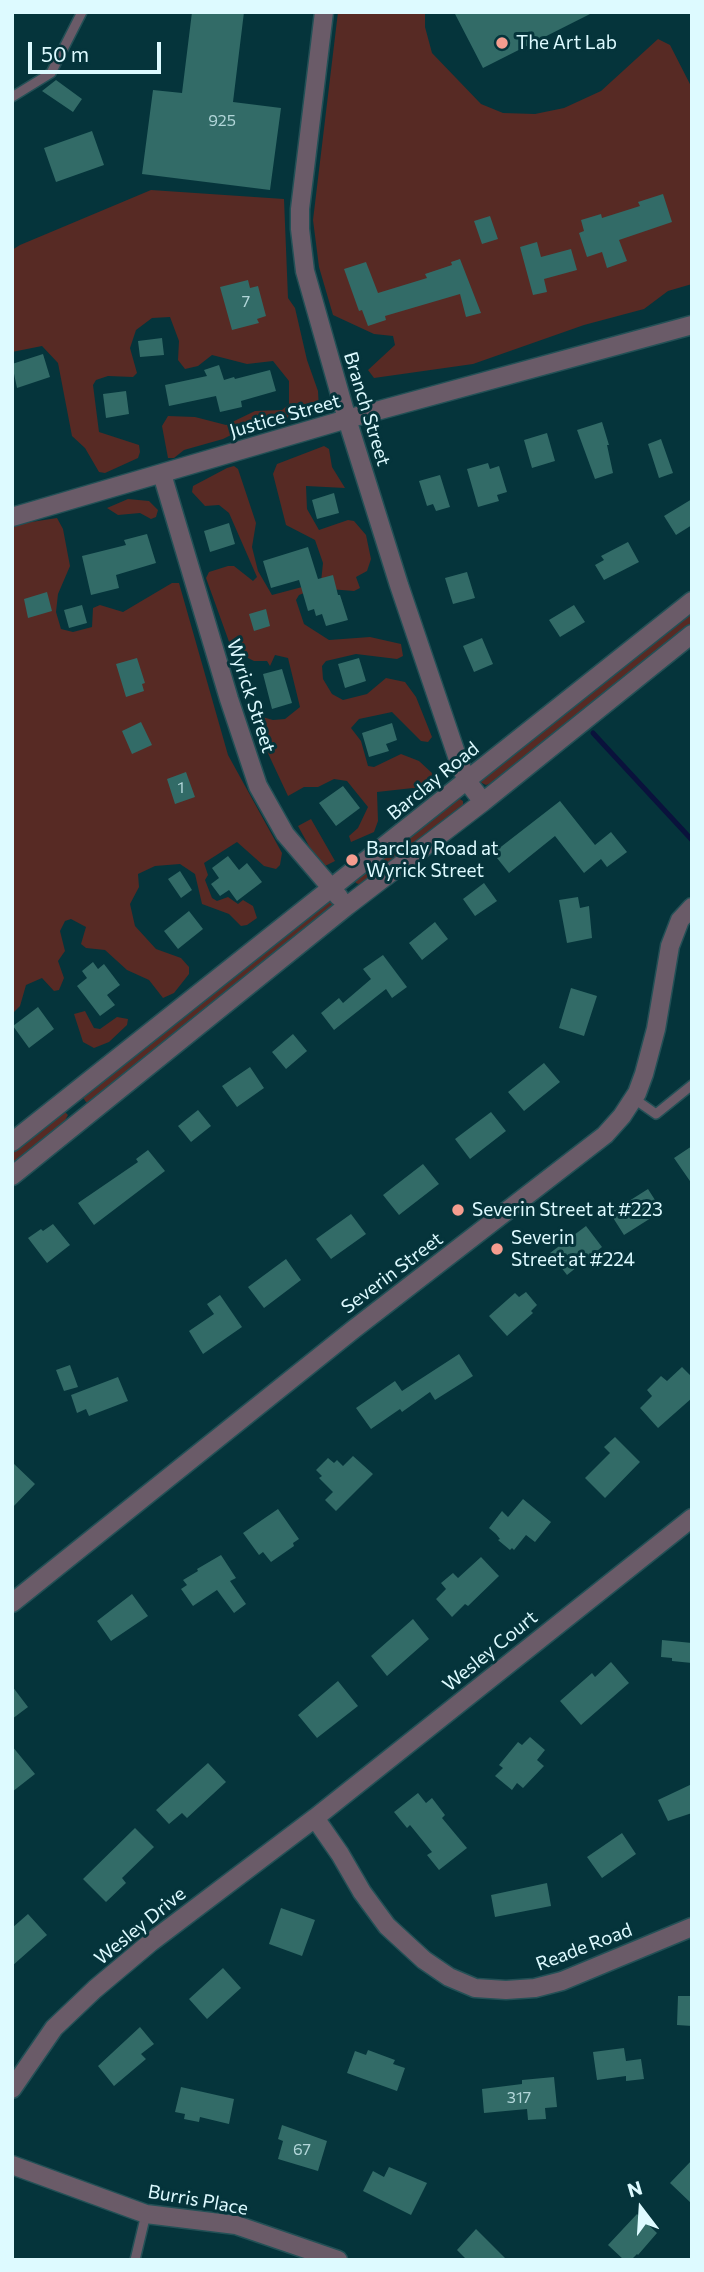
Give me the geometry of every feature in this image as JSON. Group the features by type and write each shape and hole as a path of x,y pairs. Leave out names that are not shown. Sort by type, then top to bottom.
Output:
{"street":[{"name":"Branch Street","path":"324,12 302,188 300,229 305,271 347,419 458,762 483,802"},
{"name":"Justice Street","path":"12,517 347,419 692,325"},
{"name":"Wyrick Street","path":"162,474 229,699 258,786 285,834 347,906"},
{"name":"Barclay Road","path":"12,1142 692,601"},
{"path":"12,1176 347,906 483,802 692,634"},
{"name":"Severin Street","path":"12,1603 354,1329 605,1135 622,1116 644,1074 654,1041 670,946 680,920 692,906"},
{"path":"68,1098 84,1118"},
{"name":"Wesley Court","path":"315,1818 692,1518"},
{"name":"Reade Road","path":"315,1818 387,1927 424,1960 449,1977 475,1988 535,1988 562,1981 692,1927"},
{"name":"Wesley Drive","path":"12,2089 54,2028 94,1989 151,1942 315,1818"},
{"name":"Burris Place","path":"12,2165 146,2214 236,2225 338,2260"}],"lane":[{"path":"12,97 51,73 82,12"},
{"path":"633,1098 656,1114 692,1085"},
{"path":"135,2260 146,2214"}],"shaded area":[{"path":"338,12 425,12 425,27 432,53 481,104 503,113 535,114 564,108 601,91 658,39 670,45 692,88 692,284 668,291 644,309 584,325 473,364 374,378 368,370 395,345 393,336 374,334 333,315 319,267 313,220"},
{"path":"151,190 284,199 288,298 295,308 307,360 318,391 319,409 314,413 253,424 223,439 184,450 174,458 168,458 162,426 168,416 195,417 226,425 255,411 282,410 289,404 289,381 273,361 247,364 212,355 198,366 185,369 178,360 179,341 170,317 152,318 136,330 130,348 137,373 133,377 108,376 96,380 93,385 99,432 139,445 140,452 138,458 105,473 99,472 85,448 72,436 58,363 42,346 12,352 12,250"},
{"path":"324,446 329,449 332,467 345,488 306,486 307,509 319,530 348,520 354,521 366,535 371,559 367,571 356,577 360,588 354,591 317,588 299,595 296,600 304,624 329,640 370,637 401,644 403,656 397,659 356,654 326,661 322,666 323,679 332,694 343,700 367,694 386,678 405,682 416,697 432,737 428,742 421,741 392,712 359,719 351,728 361,741 368,766 374,767 401,754 419,761 432,773 430,785 419,791 413,788 377,792 378,821 374,832 351,842 349,836 358,828 368,807 347,781 334,779 318,787 304,787 288,796 265,747 255,715 273,720 285,719 300,707 288,658 275,655 270,666 267,661 254,661 232,650 206,578 209,572 228,566 234,566 253,581 257,577 229,513 219,505 205,506 192,492 193,486 234,466 238,469 256,523 252,547 258,571 272,595 321,582 323,563 315,540 286,525 273,474 277,464"},
{"path":"128,499 149,501 158,510 156,517 151,519 140,513 118,515 107,508"},
{"path":"57,518 63,529 70,566 58,594 56,612 61,629 73,632 92,627 93,608 100,605 123,612 172,583 179,583 228,755 282,853 280,865 276,869 264,866 237,842 204,863 208,875 205,880 212,898 217,901 228,897 238,904 243,900 253,906 257,918 241,926 229,914 202,904 195,874 180,864 155,866 138,874 139,887 130,904 135,926 156,949 181,958 189,967 189,974 174,993 163,998 149,980 127,970 105,950 86,948 81,944 86,927 71,919 65,921 60,931 65,951 58,961 64,978 59,990 54,991 42,978 26,985 20,1006 12,1014 12,525"},
{"path":"692,610 692,628 497,781 486,785 480,782 480,779"},
{"path":"458,798 463,801 463,807 361,885 356,883 354,880"},
{"path":"311,819 335,861 321,868 298,826"},
{"path":"325,900 331,900 333,906 90,1103 86,1102 82,1096"},
{"path":"85,1011 94,1028 100,1029 117,1017 128,1019 127,1025 109,1042 94,1048 83,1042 74,1014"},
{"path":"64,1111 68,1115 63,1124 12,1166 12,1148"}],"building":[{"path":"192,12 244,12 233,102 281,108 270,190 142,174 153,90 182,93"},
{"name":"The Art Lab","path":"454,12 594,12 483,68"},
{"path":"56,80 82,99 73,112 42,91"},
{"path":"92,131 104,165 56,182 44,148"},
{"path":"663,194 672,222 619,240 627,261 607,268 602,252 587,257 579,233 584,231 581,220 601,214 602,218 640,206 638,202"},
{"path":"490,216 498,239 482,244 474,221"},
{"path":"537,242 541,257 571,249 577,270 544,279 547,292 533,295 520,247"},
{"path":"460,259 481,313 466,317 460,294 385,316 386,320 368,326 362,310 359,311 344,269 366,262 378,293 427,278 425,274 452,265 451,262"},
{"path":"248,280 250,288 258,286 266,316 257,319 259,323 232,330 220,287"},
{"path":"162,338 164,355 140,357 138,341"},
{"path":"43,354 50,377 17,388 12,364"},
{"path":"219,365 224,380 270,370 276,391 241,401 242,407 220,412 216,396 169,406 165,385 207,376 204,370"},
{"path":"126,391 129,414 106,418 103,394"},
{"path":"602,422 613,473 595,479 577,430"},
{"path":"547,433 555,461 532,468 524,440"},
{"path":"661,439 673,473 659,478 648,444"},
{"path":"488,463 490,469 499,466 507,492 497,495 499,501 478,507 467,469"},
{"path":"440,475 450,507 436,511 433,504 427,506 419,481"},
{"path":"334,493 339,513 317,519 312,500"},
{"path":"692,499 692,525 676,535 664,516"},
{"path":"229,523 235,544 210,552 204,531"},
{"path":"147,534 156,563 116,575 119,588 91,595 82,556 126,545 124,540"},
{"path":"628,542 639,562 604,580 595,565 604,560 601,556"},
{"path":"308,547 318,579 333,575 348,620 326,626 322,614 316,616 314,609 308,611 299,580 271,588 263,561"},
{"path":"467,572 475,598 453,604 445,578"},
{"path":"47,592 52,611 28,618 24,599"},
{"path":"82,605 87,623 69,628 64,610"},
{"path":"574,605 585,622 560,637 549,620"},
{"path":"266,609 270,626 254,631 249,614"},
{"path":"482,638 493,664 474,672 463,646"},
{"path":"137,658 145,683 142,684 144,691 126,697 116,664"},
{"path":"359,658 366,681 345,688 338,664"},
{"path":"282,669 292,703 272,709 263,674"},
{"path":"141,722 152,745 132,754 122,731"},
{"path":"392,723 397,740 386,744 389,751 369,757 362,733"},
{"path":"186,772 195,797 175,804 167,779"},
{"path":"343,786 360,808 336,826 319,803"},
{"path":"560,801 595,845 611,832 627,852 607,867 601,859 584,873 555,836 509,873 493,853"},
{"path":"228,856 239,870 247,863 262,882 237,901 229,890 220,896 211,884 219,878 212,868"},
{"path":"180,871 192,890 181,898 168,879"},
{"path":"484,883 497,901 475,916 463,899"},
{"path":"578,897 580,908 589,906 592,938 567,943 559,900"},
{"path":"189,911 203,929 178,949 164,931"},
{"path":"435,922 448,939 422,960 409,943"},
{"path":"383,955 407,987 392,998 386,989 334,1030 321,1013 339,998 343,1003 371,979 363,969"},
{"path":"93,962 98,969 104,964 120,985 107,995 115,1005 100,1016 77,986 87,978 82,971"},
{"path":"571,988 597,996 584,1036 559,1028"},
{"path":"38,1007 54,1029 29,1048 13,1026"},
{"path":"293,1034 307,1051 286,1069 272,1052"},
{"path":"544,1063 560,1082 524,1111 508,1092"},
{"path":"250,1067 264,1088 237,1107 222,1086"},
{"path":"198,1110 211,1126 191,1142 178,1126"},
{"path":"491,1112 506,1131 470,1159 455,1139"},
{"path":"692,1146 692,1184 674,1158"},
{"path":"148,1150 165,1171 94,1225 78,1203 138,1162 136,1159"},
{"path":"423,1164 439,1184 399,1215 383,1195"},
{"path":"648,1189 662,1211 624,1235 610,1213"},
{"path":"351,1214 366,1234 331,1259 316,1239"},
{"path":"53,1224 70,1245 47,1263 28,1238"},
{"path":"586,1226 602,1247 567,1275 550,1253"},
{"path":"286,1259 301,1280 264,1308 248,1287"},
{"path":"526,1292 537,1305 531,1311 533,1313 507,1336 489,1316 515,1293 519,1297"},
{"path":"220,1295 242,1327 203,1354 189,1331 214,1314 207,1304"},
{"path":"459,1354 473,1376 435,1400 430,1392 371,1429 356,1408 395,1381 402,1391"},
{"path":"70,1365 78,1387 64,1391 56,1370"},
{"path":"682,1367 692,1377 692,1398 658,1428 640,1408 652,1396 647,1390 661,1376 667,1381"},
{"path":"118,1377 128,1401 89,1416 86,1409 77,1413 71,1395"},
{"path":"615,1437 640,1462 605,1498 585,1478 610,1453 604,1447"},
{"path":"353,1456 373,1474 336,1511 325,1500 333,1492 319,1478 322,1476 316,1470 328,1458 334,1463 337,1460 343,1466"},
{"path":"12,1462 35,1484 12,1508"},
{"path":"523,1499 551,1522 535,1542 526,1535 514,1550 510,1550 489,1528 502,1511 508,1517"},
{"path":"278,1509 299,1539 293,1543 294,1546 271,1562 263,1552 259,1555 243,1533"},
{"path":"221,1555 236,1578 230,1581 246,1604 234,1613 217,1590 193,1606 181,1589 187,1585 183,1580"},
{"path":"481,1557 499,1576 468,1606 465,1604 452,1617 436,1599 446,1589 441,1583 453,1573 458,1578"},
{"path":"132,1594 148,1616 111,1641 97,1621"},
{"path":"413,1619 429,1639 387,1676 371,1656"},
{"path":"662,1640 692,1643 692,1663 661,1657"},
{"path":"611,1662 629,1683 581,1725 560,1701 592,1673 595,1677"},
{"path":"338,1681 358,1706 317,1738 298,1715"},
{"path":"12,1686 28,1707 12,1719"},
{"path":"530,1737 545,1750 537,1760 544,1766 523,1788 517,1783 512,1790 495,1776 503,1768 499,1765 518,1742 522,1745"},
{"path":"12,1746 35,1774 12,1792"},
{"path":"208,1763 226,1782 187,1818 182,1813 169,1824 156,1810"},
{"path":"692,1784 692,1813 668,1821 658,1800"},
{"path":"418,1793 426,1803 432,1798 445,1815 442,1818 467,1848 439,1870 427,1855 432,1852 410,1825 407,1828 394,1812"},
{"path":"135,1828 154,1847 122,1878 126,1883 106,1902 83,1879"},
{"path":"622,1833 636,1854 602,1878 587,1857"},
{"path":"547,1883 551,1906 495,1917 491,1895"},
{"path":"281,1908 315,1920 302,1956 269,1944"},
{"path":"28,1914 47,1935 12,1966 12,1928"},
{"path":"223,1968 241,1988 207,2019 189,1999"},
{"path":"678,1996 692,1996 692,2026 677,2025"},
{"path":"140,2027 154,2044 141,2054 146,2059 114,2086 98,2066"},
{"path":"624,2048 626,2061 641,2059 644,2079 626,2081 626,2076 597,2080 593,2052"},
{"path":"368,2050 395,2060 393,2064 405,2068 397,2091 347,2073 355,2051 366,2055"},
{"path":"554,2077 557,2107 545,2108 546,2119 528,2120 527,2109 484,2113 482,2089 522,2084 522,2080"},
{"path":"181,2087 234,2099 229,2124 200,2117 199,2122 184,2119 185,2114 175,2112"},
{"path":"282,2125 327,2141 318,2171 278,2159 283,2141 278,2139"},
{"path":"692,2160 692,2204 670,2183"},
{"path":"389,2167 427,2183 411,2215 363,2191 373,2171 384,2177"},
{"path":"637,2214 657,2233 638,2255 631,2260 624,2260 608,2245"},
{"path":"476,2229 507,2260 467,2260 457,2250"}],"waterway":[{"path":"593,733 692,840"}],"place":[{"name":"The Art Lab","path":"502,43"},
{"name":"Barclay Road at Wyrick Street","path":"352,860"},
{"name":"Severin Street at #223","path":"458,1210"},
{"name":"Severin Street at #224","path":"497,1249"}]}
